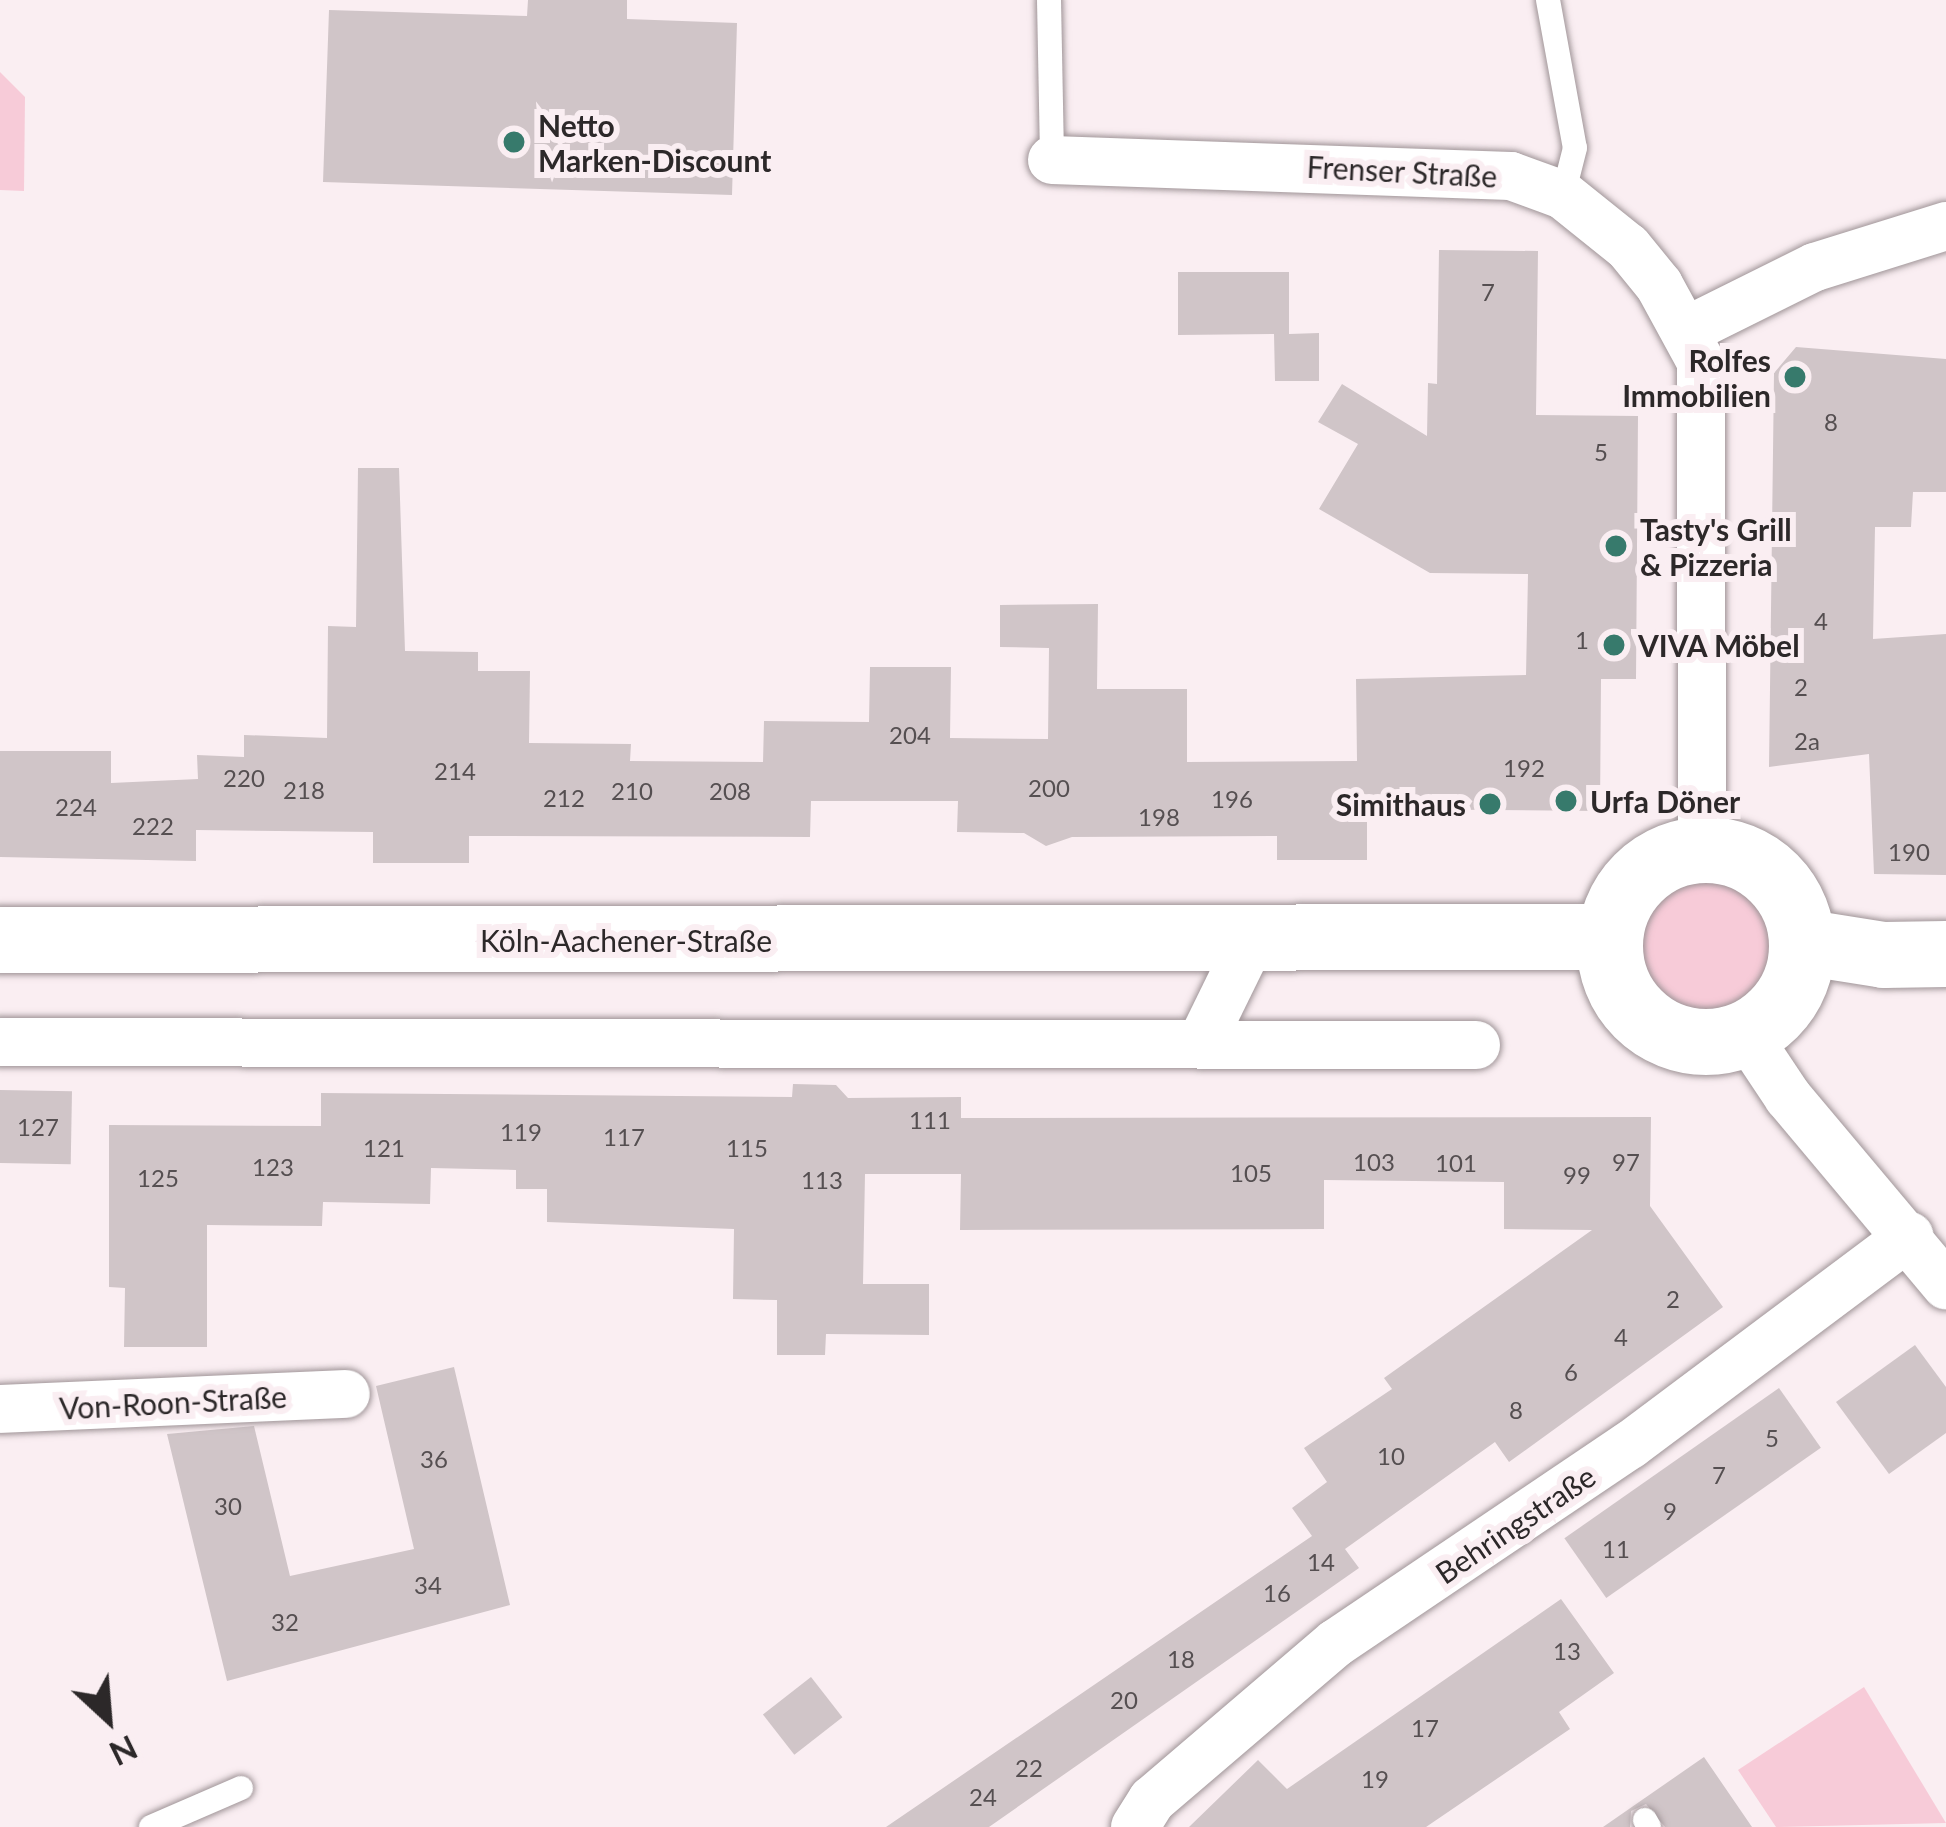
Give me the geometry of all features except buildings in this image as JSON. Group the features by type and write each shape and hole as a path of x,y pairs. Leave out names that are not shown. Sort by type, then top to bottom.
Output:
{"main road":[{"path":"1702,849 1760,865 1796,912 1802,942 1789,994 1746,1034 1692,1041 1640,1016 1611,967 1610,938 1616,910 1640,877 1675,854 1702,849"},
{"name":"Köln-Aachener-Straße","path":"0,940 1610,938"},
{"path":"1802,942 1884,955 1946,955"}],"street":[{"name":"Frenser Straße","path":"1052,160 1511,176 1563,195 1628,247 1688,330 1704,399 1702,849"},
{"path":"1688,330 1815,267 1946,226"},
{"path":"1203,1039 1251,941"},
{"path":"1746,1034 1788,1097 1946,1285"},
{"path":"0,1042 1203,1039 1476,1045"},
{"name":"Behringstraße","path":"1136,1827 1152,1800 1336,1643 1630,1445 1909,1236"},
{"name":"Von-Roon-Straße","path":"0,1409 346,1394"}],"lane":[{"path":"1049,0 1052,160"},
{"path":"1548,0 1575,148 1563,195"},
{"path":"151,1827 241,1787"}],"shaded area":[{"path":"0,72 25,97 24,191 0,190"},
{"path":"1706,882 1731,887 1752,900 1765,921 1770,946 1765,971 1752,992 1731,1005 1706,1010 1681,1005 1660,992 1647,971 1642,946 1647,921 1660,900 1681,887"},
{"path":"1864,1687 1946,1823 1776,1827 1738,1770"}],"place":[{"name":"Netto Marken-Discount","path":"514,142"},
{"name":"Rolfes Immobilien","path":"1795,377"},
{"name":"Tasty's Grill & Pizzeria","path":"1616,546"},
{"name":"VIVA Möbel","path":"1614,645"},
{"name":"Urfa Döner","path":"1566,801"},
{"name":"Simithaus","path":"1490,804"}]}
